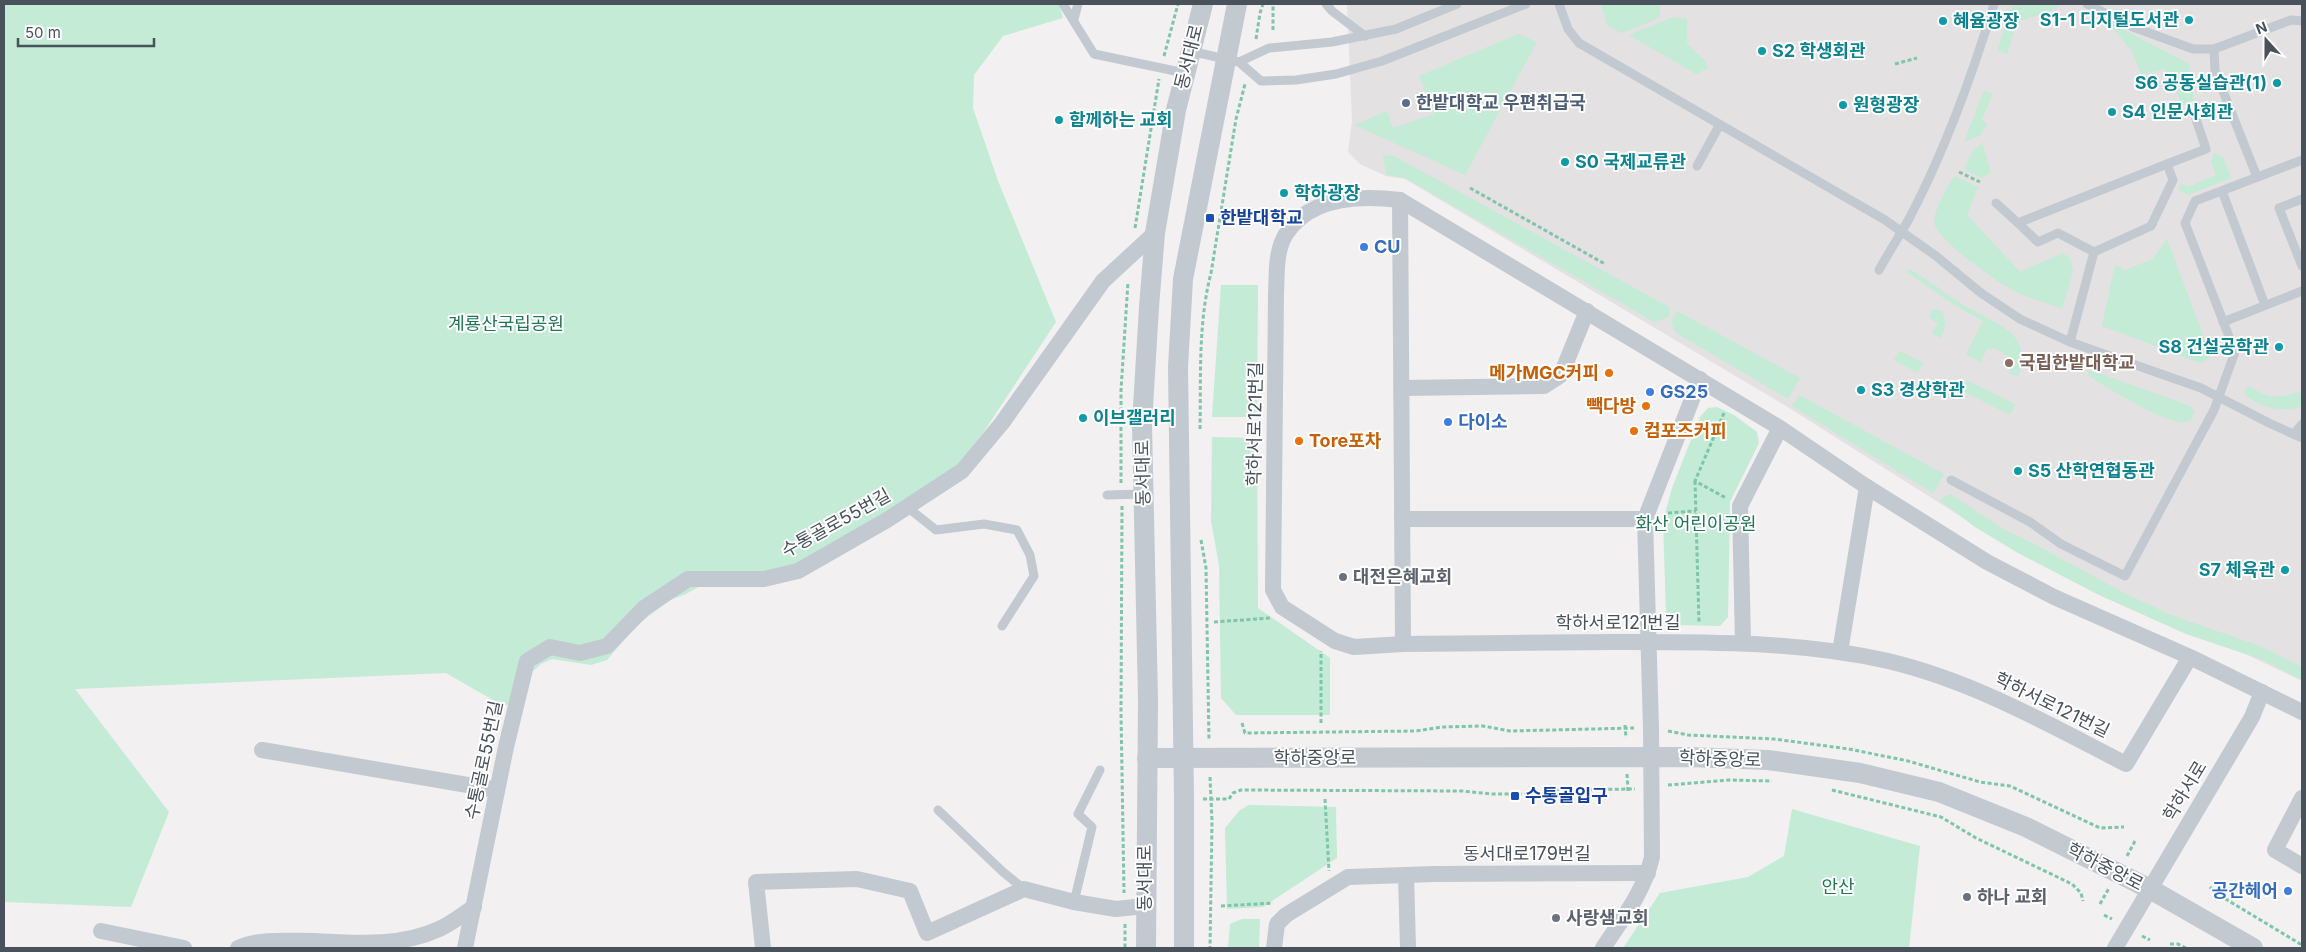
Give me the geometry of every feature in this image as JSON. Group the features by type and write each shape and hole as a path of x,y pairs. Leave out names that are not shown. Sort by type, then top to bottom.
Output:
{"street":[{"name":"동서대로","path":"1146,948 1147,758 1142,424 1155,233 1176,110 1202,4"},
{"name":"동서대로","path":"1184,948 1184,758 1178,425 1179,347 1183,279 1232,60 1237,4"},
{"name":"학하서로121번길","path":"2190,657 2126,764 1999,699 1940,677 1890,662 1840,652 1743,643 1403,644 1354,647 1335,641 1282,607 1273,590 1276,294 1278,257 1285,235 1304,214 1329,201 1371,196 1400,200 1780,428 1867,487 1987,562 2054,597 2190,657 2262,692"},
{"path":"1400,200 1403,644"},
{"name":"수통골로55번길","path":"465,948 497,790 526,661 550,647 580,652 607,646 644,608 688,579 764,579 798,571 907,507 962,471 1002,423 1103,281 1155,233"},
{"path":"1402,388 1544,386 1561,375 1587,311"},
{"path":"1603,948 1636,898 1648,873 1652,857 1645,519 1700,380"},
{"path":"1743,643 1740,506 1780,428"},
{"path":"1840,652 1867,487"},
{"path":"1402,519 1645,519"},
{"path":"2262,692 2302,712"},
{"name":"학하서로","path":"2115,948 2252,717 2262,692"},
{"path":"262,750 497,790"},
{"name":"학하중앙로","path":"1147,758 1651,758 1768,760 1860,773 1940,792 2026,827 2150,889 2253,948"},
{"path":"2302,798 2275,850 2302,866"},
{"name":"동서대로179번길","path":"1274,948 1277,924 1286,915 1348,877 1648,873"},
{"path":"1406,875 1408,948"},
{"path":"764,948 756,882 857,879 910,891 926,933 1024,889 1074,902 1116,909 1145,906"},
{"path":"238,948 244,945 280,940 397,941 438,930 474,907"},
{"path":"101,931 184,948"}],"lane":[{"path":"1063,4 1094,54 1186,73"},
{"path":"1074,19 1078,4"},
{"path":"1326,4 1332,11 1365,36"},
{"path":"1232,60 1269,48 1332,42 1396,29 1457,4"},
{"path":"1190,51 1232,60 1261,81 1296,80 1336,74 1382,61 1526,4"},
{"path":"1558,4 1568,29 1579,43 1719,126 1902,230 1981,293 2012,314 2049,334 2200,388 2269,424 2298,436 2302,424"},
{"path":"1879,270 1902,230 1936,162 1978,58 1994,4"},
{"path":"2087,4 2133,27 2193,50 2214,49 2291,20 2302,21"},
{"path":"2214,49 2215,71 2257,177"},
{"path":"2018,223 2206,148 2194,113"},
{"path":"1697,166 1719,126"},
{"path":"1951,480 2030,522 2061,544 2125,576 2220,397 2235,352 2185,223 2195,201 2302,160"},
{"path":"2094,252 2152,226 2173,180 2166,164"},
{"path":"2222,191 2265,305"},
{"path":"2302,199 2279,208 2302,266"},
{"path":"1996,203 2038,242 2058,233 2094,252"},
{"path":"2070,342 2094,252"},
{"path":"2223,322 2302,291"},
{"path":"1107,496 1144,494"},
{"path":"907,507 936,530 984,524 1017,530 1030,555 1034,576 1002,626"},
{"path":"1074,902 1092,827 1078,814 1100,770"},
{"path":"938,810 1003,872 1024,889"}],"path":[{"path":"1165,53 1178,4"},
{"path":"1258,30 1263,4"},
{"path":"1273,4 1273,30"},
{"path":"1895,64 1917,58"},
{"path":"1134,237 1158,86"},
{"path":"1200,432 1200,374 1205,295 1211,273 1236,119"},
{"path":"1959,172 1980,182"},
{"path":"1470,188 1605,264"},
{"path":"1121,483 1121,390 1128,283"},
{"path":"1699,623 1695,481 1726,408"},
{"path":"1695,481 1740,506"},
{"path":"1122,505 1121,714 1124,894"},
{"path":"1668,513 1696,511"},
{"path":"1200,533 1206,568 1209,699"},
{"path":"1214,622 1277,618"},
{"path":"1321,644 1321,722"},
{"path":"1242,723 1245,733 1416,731 1442,727 1483,726 1510,731 1625,728"},
{"path":"1677,783 1730,780 1774,781"},
{"path":"1824,788 1941,818 1976,838 2028,861 2072,884 2081,893 2083,901"},
{"path":"1210,948 1212,821 1210,799 1228,799 1233,793 1241,790 1462,791 1492,794 1530,794 1556,790 1628,789"},
{"path":"1325,799 1329,874"},
{"path":"2210,887 2214,892 2302,945"},
{"path":"1221,906 1279,903"},
{"path":"1125,929 1125,948"},
{"path":"2170,944 2178,944 2186,948"}],"shaded area":[{"name":"국립한밭대학교","path":"1347,4 2302,4 2302,681 1976,526 1786,406 1405,179 1386,176 1360,164 1348,152 1352,121"}],"green space":[{"name":"계룡산국립공원","path":"4,4 1059,4 1063,18 1003,36 974,75 973,108 998,181 1056,322 983,433 956,466 927,487 797,565 760,574 723,573 686,594 670,600 636,626 607,660 591,665 552,659 541,664 529,675 518,708 498,703 446,673 75,689 169,812 131,907 4,902"},
{"path":"1601,4 1660,4 1660,16 1651,22 1621,33 1607,25"},
{"path":"2013,4 2058,4 2056,9 2017,22 2007,54 1997,50"},
{"path":"1674,17 1687,19 1687,44 1705,61 1708,68 1696,74 1629,35"},
{"path":"2107,21 2189,64 2194,101 2183,105 2165,69 2141,74 2132,51"},
{"path":"1518,34 1537,42 1465,175 1354,125 1387,111 1393,128 1434,114 1419,76"},
{"path":"1984,91 1992,94 1982,120 1987,124 1981,135 1964,142"},
{"path":"1982,143 1991,172 1982,178 1964,169 1972,152"},
{"path":"2214,153 2223,157 2231,178 2188,195 2178,190 2181,183 2188,187 2216,175 2211,162"},
{"path":"1392,155 1669,307 1669,317 1654,322 1405,178 1387,175 1383,156"},
{"path":"1954,176 1978,187 1967,215 2020,272 2062,253 2070,258 2073,271 2062,309 2010,289 1959,252 1939,232 1935,225 1935,214"},
{"path":"2167,239 2211,357 2201,363 2102,326 2115,265 2125,270 2153,259"},
{"path":"1909,269 1960,303 2009,331 2020,346 2022,356 2018,376 2009,374 2012,365 2008,356 1994,348 1987,349 1980,362 1966,354 1983,321 1953,304 1907,272"},
{"path":"1221,285 1258,285 1257,417 1212,417"},
{"path":"1933,309 1942,311 1945,318 1941,338 1932,333 1938,323 1929,318"},
{"path":"1677,311 1800,378 1788,399 1676,333 1671,322"},
{"path":"1900,351 1923,363 1918,373 1894,360"},
{"path":"2090,370 2190,406 2195,412 2190,421 2179,422 2169,420 2145,409 2105,386 2087,374"},
{"path":"1966,380 2015,404 2010,415 1961,390"},
{"path":"2248,386 2262,393 2278,397 2300,392 2302,406 2279,409 2263,406 2244,393"},
{"path":"1799,395 1944,474 1933,493 1792,406"},
{"name":"화산 어린이공원","path":"1717,407 1734,415 1757,432 1759,443 1730,502 1728,617 1720,626 1675,625 1666,615 1663,521 1672,488 1700,417 1708,408"},
{"path":"1212,437 1257,438 1258,608 1330,658 1330,715 1236,715 1221,698 1219,565 1211,521"},
{"path":"1950,494 2005,530 2126,594 2171,615 2260,646 2302,667 2302,680 2263,660 2186,634 2099,595 2018,553 1975,527 1939,500"},
{"path":"1249,805 1336,807 1337,858 1263,907 1227,909 1225,828 1240,810"},
{"name":"안산","path":"1792,809 1920,846 1909,948 1623,948 1660,893 1748,877 1784,856"},
{"path":"1242,919 1260,919 1259,948 1228,948 1230,924"}],"place":[{"name":"S1-1 디지털도서관","path":"2189,20"},
{"name":"혜윰광장","path":"1943,21"},
{"name":"S2 학생회관","path":"1762,51"},
{"name":"S6 공동실습관(1)","path":"2277,83"},
{"name":"한밭대학교 우편취급국","path":"1406,103"},
{"name":"원형광장","path":"1843,105"},
{"name":"S4 인문사회관","path":"2112,112"},
{"name":"함께하는 교회","path":"1059,120"},
{"name":"S0 국제교류관","path":"1565,162"},
{"name":"학하광장","path":"1284,193"},
{"name":"한밭대학교","path":"1210,218"},
{"name":"CU","path":"1364,247"},
{"name":"S8 건설공학관","path":"2279,347"},
{"name":"국립한밭대학교","path":"2009,363"},
{"name":"메가MGC커피","path":"1609,373"},
{"name":"S3 경상학관","path":"1861,390"},
{"name":"GS25","path":"1650,392"},
{"name":"빽다방","path":"1646,406"},
{"name":"이브갤러리","path":"1083,418"},
{"name":"다이소","path":"1448,422"},
{"name":"컴포즈커피","path":"1634,431"},
{"name":"Tore포차","path":"1299,441"},
{"name":"S5 산학연협동관","path":"2018,471"},
{"name":"S7 체육관","path":"2285,570"},
{"name":"대전은혜교회","path":"1343,577"},
{"name":"수통골입구","path":"1515,796"},
{"name":"공간헤어","path":"2288,891"},
{"name":"하나 교회","path":"1967,897"},
{"name":"사랑샘교회","path":"1556,918"}]}
